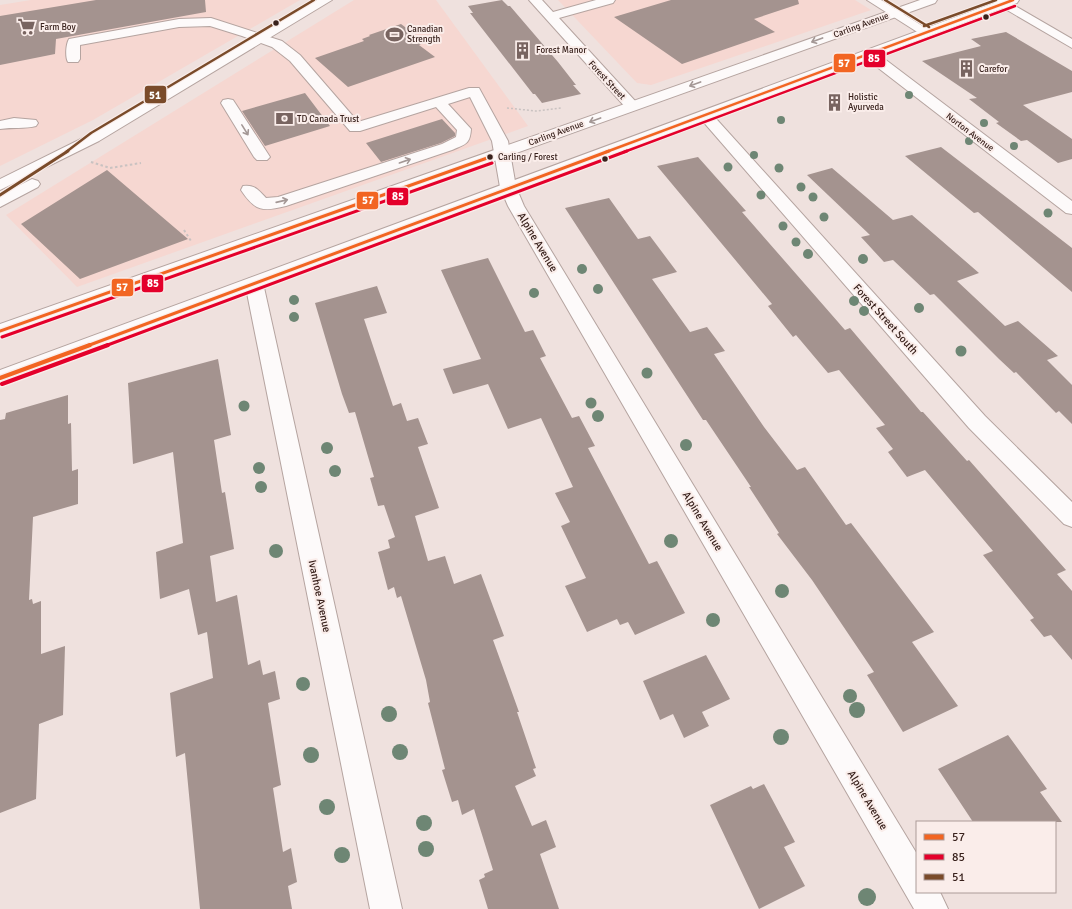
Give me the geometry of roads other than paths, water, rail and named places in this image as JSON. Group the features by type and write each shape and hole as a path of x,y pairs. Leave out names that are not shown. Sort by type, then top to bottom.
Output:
{"main road":[{"path":"0,185 94,138 326,0"},
{"name":"Forest Street","path":"534,0 632,106"},
{"path":"550,17 609,0"},
{"path":"873,0 926,32"},
{"name":"Carling Avenue","path":"0,331 931,0"},
{"path":"0,378 254,284 508,187 869,54 1004,1 1072,44"},
{"path":"73,59 74,42 179,23 211,22 263,38 277,44 295,58 355,128 439,102 464,129 463,139 447,147 280,202 262,204 249,190"},
{"name":"Norton Avenue","path":"869,54 1072,209"},
{"name":"Alpine Avenue","path":"439,102 474,91 500,141 508,187 516,206 916,881"},
{"path":"228,103 262,157"},
{"name":"Forest Street South","path":"705,115 977,422 1072,517"},
{"path":"0,125 14,122 31,123"},
{"path":"0,202 51,171 94,138"},
{"name":"Ivanhoe Avenue","path":"254,284 386,909"},
{"path":"923,893 932,909"}],"place":[{"name":"Farm Boy","path":"27,27"},
{"name":"Canadian Strength","path":"394,34"},
{"name":"Forest Manor","path":"523,50"},
{"name":"Carefor","path":"966,69"},
{"name":"Holistic Ayurveda","path":"835,102"},
{"name":"TD Canada Trust","path":"284,119"},
{"name":"Carling / Forest","path":"490,157"}]}
